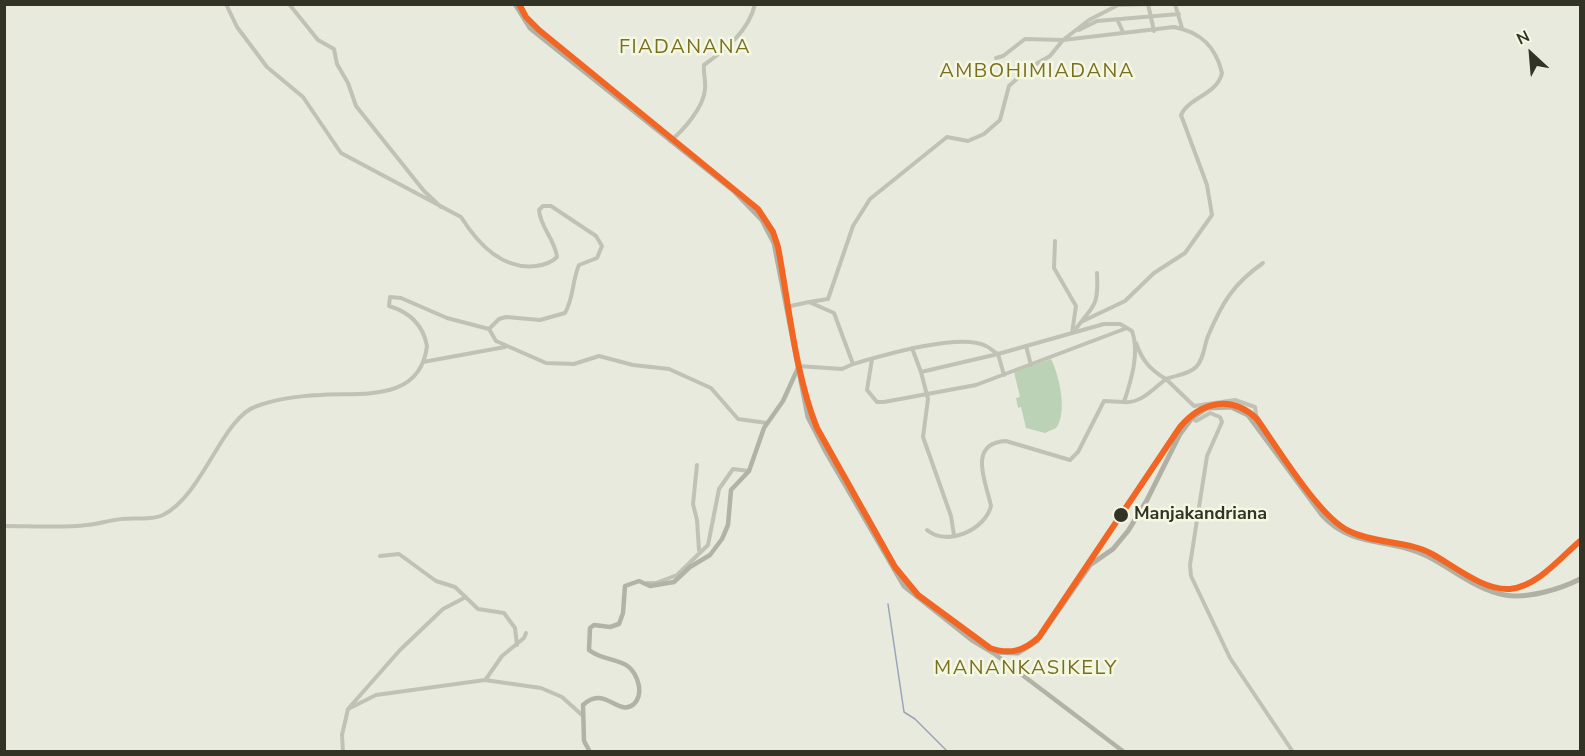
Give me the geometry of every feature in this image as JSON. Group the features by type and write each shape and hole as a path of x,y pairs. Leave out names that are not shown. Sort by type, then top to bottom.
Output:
{"main road":[{"path":"515,4 530,27 734,191 762,219 774,243 808,417 895,574 904,586 972,640 992,652 1018,653 1037,641 1090,565 1113,549 1128,531 1147,500 1180,434 1192,418 1207,408 1222,406 1248,415 1322,516 1333,528 1347,536 1406,547 1489,590 1505,595 1523,595 1568,585 1581,579"}],"street":[{"path":"226,4 237,27 267,67 303,97 341,153 461,218 469,231 498,258 518,268 540,266 552,262 557,257 553,239 540,219 539,210 543,206 551,206 596,236 602,246 597,258 579,265 575,274 573,298 565,313 540,320 506,317 499,319 489,329"},
{"path":"289,4 318,40 334,49 337,64 348,83 356,106 424,191 444,210"},
{"path":"670,141 685,123 691,121 702,103 706,84 704,65 726,50 750,20 755,4"},
{"path":"786,307 828,299 853,226 870,200 947,137 968,141 994,126 1000,120 1009,86 1029,68 1050,56 1063,40 1089,20 1120,5 1148,4 1154,31"},
{"path":"1175,4 1182,28"},
{"path":"1076,31 1097,21 1179,14"},
{"path":"1117,19 1123,32"},
{"path":"996,58 1003,56 1025,39 1063,40 1174,27 1191,31 1215,49 1222,73 1211,91 1189,106 1181,115 1207,185 1212,215 1185,252 1154,273 1125,301 1081,322"},
{"path":"1054,241 1054,268 1077,306 1072,333"},
{"path":"927,530 942,537 954,535 975,529 989,514 990,499 981,474 981,464 988,448 999,441 1006,441 1070,460 1078,452 1104,401 1131,403 1147,396 1166,379 1184,374 1196,367 1228,294 1241,278 1263,263"},
{"path":"1072,333 1091,312 1095,304 1097,273"},
{"path":"4,526 84,526 162,515 181,502 193,488 228,433 248,410 272,402 318,394 387,391 405,384 423,362 427,346 425,337 408,313 389,306 390,297 401,298 447,318 489,329 496,340 507,347 546,363 574,364 599,356 633,365 669,369 711,388 738,419 767,423"},
{"path":"809,302 834,313 853,364"},
{"path":"921,372 1112,323 1128,327 1148,367 1166,379 1194,406 1235,400 1255,406 1258,427"},
{"path":"872,358 867,390 877,402 976,385 1128,327"},
{"path":"1124,402 1132,370 1135,339"},
{"path":"646,583 650,586 662,586 674,582 690,567 710,555 722,539 728,525 730,490 748,471 755,448 767,423 783,401 798,366 842,369 872,358 912,348 963,343 985,345 998,354 1004,375"},
{"path":"1026,346 1031,365"},
{"path":"423,362 507,347"},
{"path":"912,348 927,394 923,437 951,516 954,535"},
{"path":"1192,418 1196,422 1210,413 1216,414 1222,422 1207,456 1190,565 1191,576 1230,658 1293,752"},
{"path":"696,556 701,548 693,504 697,465"},
{"path":"590,752 585,741 583,705 590,699 606,699 621,707 630,707 637,702 639,691 637,678 627,665 594,654 587,646 590,628 594,625 610,627 619,624 623,613 625,586 639,581 656,584 677,575 708,545 722,483 733,469 748,471"},
{"path":"380,556 399,554 436,581 455,587 478,609 504,613 511,619 518,634 517,645"},
{"path":"343,752 342,735 348,709 417,633 443,609 466,597"},
{"path":"485,680 502,656 517,645 526,633"},
{"path":"992,652 1124,752"},
{"path":"348,709 376,695 485,680 541,688 562,697 582,715"}],"green space":[{"path":"1051,359 1057,374 1062,404 1060,421 1056,428 1045,433 1026,428 1021,407 1018,408 1016,398 1020,397 1014,372"}],"waterway":[{"path":"888,604 904,712 915,719 948,752"}],"transit line":[{"path":"519,4 526,17 539,30 758,209 773,232 778,247 793,339 803,385 817,428 895,567 918,595 990,648 1004,651 1016,650 1028,646 1039,637 1180,427 1198,411 1217,404 1238,406 1257,419 1312,497 1337,523 1359,535 1412,546 1432,554 1490,586 1510,589 1530,583 1580,541"}],"place":[{"name":"Manjakandriana","path":"1121,515"}],"district":[{"name":"FIADANANA","path":"685,48"},
{"name":"AMBOHIMIADANA","path":"1037,72"},
{"name":"MANANKASIKELY","path":"1026,669"}]}
